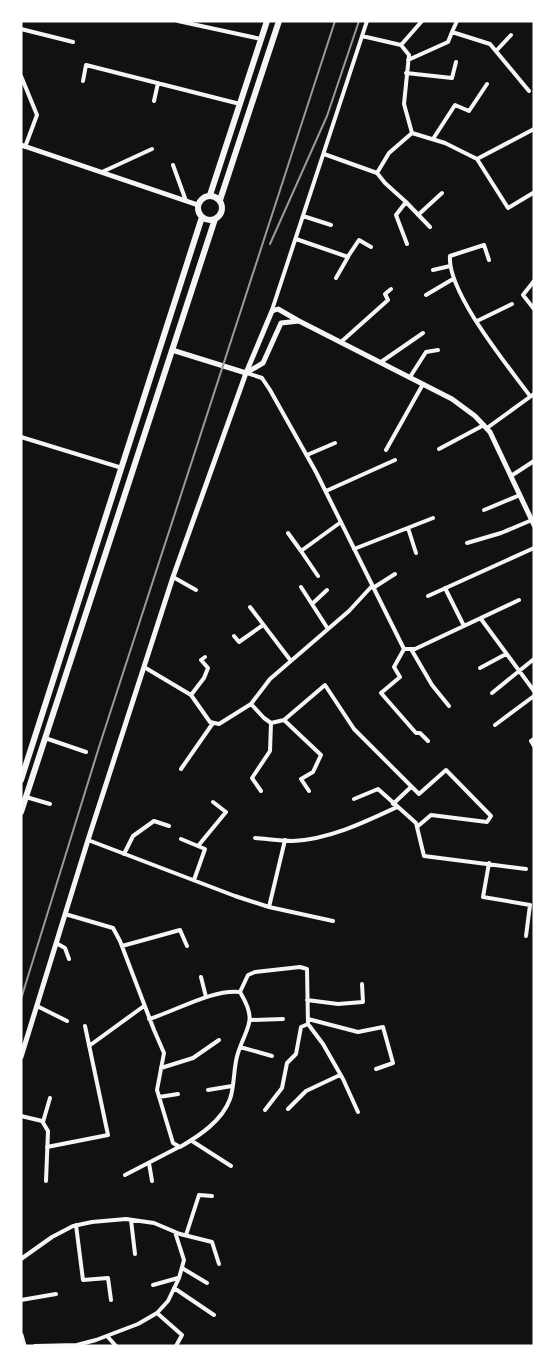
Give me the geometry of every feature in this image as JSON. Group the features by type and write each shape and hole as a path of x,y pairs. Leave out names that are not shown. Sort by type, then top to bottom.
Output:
{"main road":[{"path":"215,219 202,217 198,205 210,195 267,21"},
{"path":"21,812 215,219 222,211 220,200 279,21"},
{"path":"210,195 220,200"},
{"path":"21,780 202,217"},
{"path":"60,661 70,664"}],"street":[{"path":"178,21 262,40"},
{"path":"21,1057 173,577 246,373 272,311 367,21"},
{"path":"401,45 422,21"},
{"path":"408,60 448,42 457,21"},
{"path":"21,29 74,42"},
{"path":"452,32 490,45 529,91"},
{"path":"496,51 511,35"},
{"path":"362,36 401,45 408,55 404,104 412,134"},
{"path":"406,73 452,78 456,62"},
{"path":"83,81 86,65 241,104"},
{"path":"21,76 37,115 23,146 198,205"},
{"path":"154,101 158,83"},
{"path":"433,140 455,105 469,111 488,84"},
{"path":"477,159 534,129"},
{"path":"377,172 389,153 412,134"},
{"path":"412,134 445,143 477,159 508,208 533,193"},
{"path":"101,172 152,149"},
{"path":"324,154 377,172 385,183 430,227"},
{"path":"173,165 186,201"},
{"path":"418,215 442,194"},
{"path":"405,202 396,215 407,244"},
{"path":"303,216 331,225"},
{"path":"296,239 347,258"},
{"path":"336,278 359,240 371,247"},
{"path":"439,449 485,427 532,395 483,332 453,279 450,256 484,245 489,260"},
{"path":"433,270 450,266"},
{"path":"426,295 453,279"},
{"path":"534,281 523,294 534,309"},
{"path":"341,342 387,300 386,294 391,289"},
{"path":"477,321 512,304"},
{"path":"272,311 278,309 452,399 475,416 485,427 533,523 467,543"},
{"path":"246,373 263,363 281,323 299,321"},
{"path":"381,362 423,333"},
{"path":"172,350 262,378 326,491 404,649"},
{"path":"411,377 426,352 438,350"},
{"path":"386,450 423,384"},
{"path":"21,437 123,468"},
{"path":"307,455 335,442"},
{"path":"326,491 395,460"},
{"path":"511,476 534,460"},
{"path":"484,510 520,495"},
{"path":"354,549 433,518"},
{"path":"301,551 340,522"},
{"path":"408,528 416,553"},
{"path":"288,532 318,576"},
{"path":"428,596 534,548"},
{"path":"144,667 191,695 210,722 219,724 251,704 270,679 373,587 395,574"},
{"path":"173,577 196,590"},
{"path":"301,586 328,629"},
{"path":"445,588 464,626"},
{"path":"312,603 327,590"},
{"path":"404,649 415,649 519,600"},
{"path":"250,607 291,661"},
{"path":"481,619 534,694 495,724"},
{"path":"234,636 239,642 263,625"},
{"path":"404,649 394,667 400,677 381,693 416,733 428,741"},
{"path":"410,649 432,685 449,706"},
{"path":"480,668 506,654"},
{"path":"191,695 204,678 208,668 201,660 205,657"},
{"path":"492,693 534,659"},
{"path":"251,704 272,723 284,720 325,685 354,729 419,794 446,770 491,816 487,822 430,815 417,827"},
{"path":"284,720 321,755 313,772 301,779 309,791"},
{"path":"181,768 213,723"},
{"path":"261,791 252,778 270,751 272,723"},
{"path":"45,738 86,752"},
{"path":"534,739 531,741 534,746"},
{"path":"255,838 285,840 318,838 344,829 395,805 411,787"},
{"path":"354,799 378,789 416,823 424,856 526,869"},
{"path":"26,797 50,804"},
{"path":"198,846 226,812 213,801"},
{"path":"124,854 133,836 154,821 169,826"},
{"path":"182,839 205,849 194,880"},
{"path":"88,840 269,907 333,921"},
{"path":"269,907 285,840"},
{"path":"489,863 483,897 530,905 526,936"},
{"path":"65,914 113,928 122,946 164,1053 157,1090 173,1143 180,1147"},
{"path":"122,946 180,930 187,946"},
{"path":"56,943 65,948 69,959"},
{"path":"240,992 248,975 255,972 300,967 306,969 308,1022 323,1044 358,1112"},
{"path":"201,977 206,997"},
{"path":"308,1000 338,1005 363,1002 362,984"},
{"path":"149,1019 171,1013 206,997 240,992"},
{"path":"125,1175 198,1137 218,1117 230,1100 240,1047 251,1020 240,992"},
{"path":"37,1006 67,1021"},
{"path":"89,1046 144,1006"},
{"path":"251,1020 283,1019"},
{"path":"265,1110 282,1088 287,1063 296,1054 301,1027 308,1022 358,1032 383,1027 393,1062 376,1069"},
{"path":"47,1147 108,1135 85,1026"},
{"path":"161,1068 193,1058 219,1040"},
{"path":"240,1047 272,1056"},
{"path":"288,1110 306,1091 340,1075"},
{"path":"208,1089 232,1086"},
{"path":"159,1097 178,1094"},
{"path":"43,1123 50,1098"},
{"path":"21,1116 42,1121 48,1131 46,1181"},
{"path":"191,1140 231,1166"},
{"path":"149,1163 152,1181"},
{"path":"186,1235 199,1195 212,1196"},
{"path":"21,1259 52,1237 76,1225 131,1220 154,1223 175,1232 212,1242 219,1264"},
{"path":"131,1220 135,1254"},
{"path":"76,1225 83,1280 108,1278 111,1300"},
{"path":"35,1346 77,1345 138,1324 156,1313 168,1301 179,1278 184,1260 175,1232"},
{"path":"182,1268 207,1284"},
{"path":"153,1285 179,1278"},
{"path":"174,1288 214,1315"},
{"path":"21,1300 56,1294"},
{"path":"156,1313 182,1335 176,1346"},
{"path":"21,1335 24,1346"},
{"path":"107,1336 116,1346"}],"railway":[{"path":"21,999 99,747 335,21"},
{"path":"270,244 327,116 359,21"}]}
